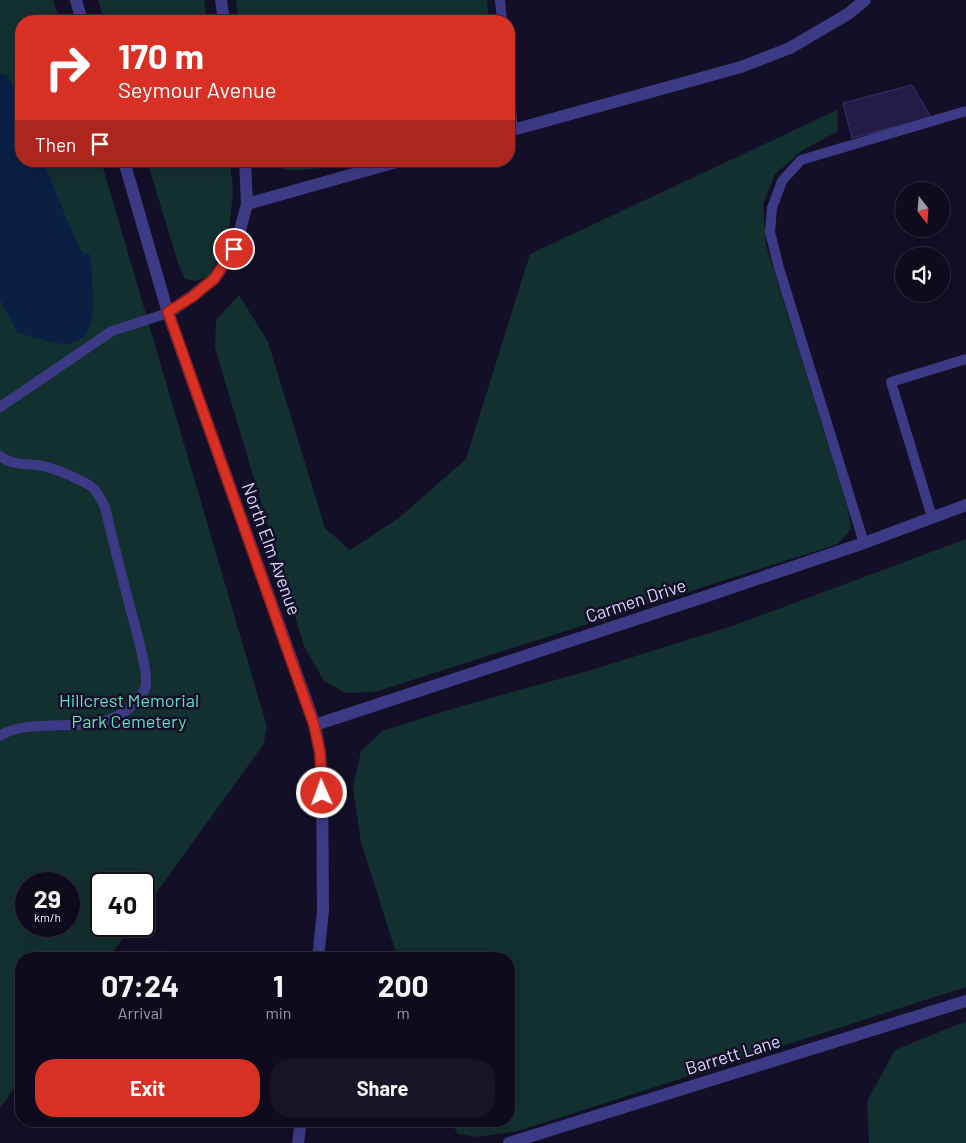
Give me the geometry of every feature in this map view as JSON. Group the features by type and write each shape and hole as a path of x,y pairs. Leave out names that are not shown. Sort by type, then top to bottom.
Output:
{"street":[{"path":"76,0 80,15"},
{"path":"221,0 223,15"},
{"path":"515,129 741,67 766,58 790,48 848,14 865,0"},
{"name":"North Elm Avenue","path":"126,167 168,312 314,725 322,774 323,910 319,952"},
{"path":"168,312 192,297 214,279 234,249 247,204 245,167"},
{"path":"247,204 379,167"},
{"name":"Carmen Drive","path":"314,725 713,594 864,543 966,505"},
{"name":"Barrett Lane","path":"510,1143 966,1001"},
{"path":"298,1143 300,1127"}],"lane":[{"path":"500,0 501,15"},
{"path":"864,543 779,268 770,232 772,208 782,181 801,160 966,111"},
{"path":"0,407 112,331 168,312"},
{"path":"932,517 892,382 966,359"},
{"path":"0,456 4,460 14,463 44,466 94,488 105,508 145,668 146,688 132,707 111,719 85,724 22,728 6,732 0,736"},
{"path":"0,465 14,463"}],"green space":[{"name":"Hillcrest Memorial Park Cemetery","path":"0,0 53,0 58,15 15,15 15,167 103,167 267,727 263,745 155,895 155,872 90,872 90,937 124,937 113,952 15,952 15,1087 0,1108"},
{"path":"98,0 204,0 206,15 102,15"},
{"path":"236,0 487,0 488,15 237,15"},
{"path":"837,110 838,131 803,150 775,174 763,204 766,245 848,509 851,529 838,544 375,692 346,693 324,681 304,646 215,348 216,320 239,295 268,342 325,528 350,550 400,517 466,459 530,254"},
{"path":"149,167 231,167 233,191 229,230 218,259 209,276 195,281 185,279 179,266"},
{"path":"280,167 327,167 305,170"},
{"path":"966,539 966,987 518,1131 478,1137 458,1134 454,1127 515,1127 515,952 396,952 361,842 353,788 361,751 382,731 448,710 588,671 735,625"},
{"path":"966,1022 966,1143 869,1143 867,1101 895,1050"}],"water":[{"path":"0,73 6,75 15,89 15,167 45,167 75,239 83,253 91,255 92,321 85,337 70,344 55,343 18,333 0,300"}],"building":[{"path":"912,85 931,117 852,138 843,103"}],"route":[{"path":"234,249 214,279 192,297 168,312 314,725 320,753 322,793"}]}
